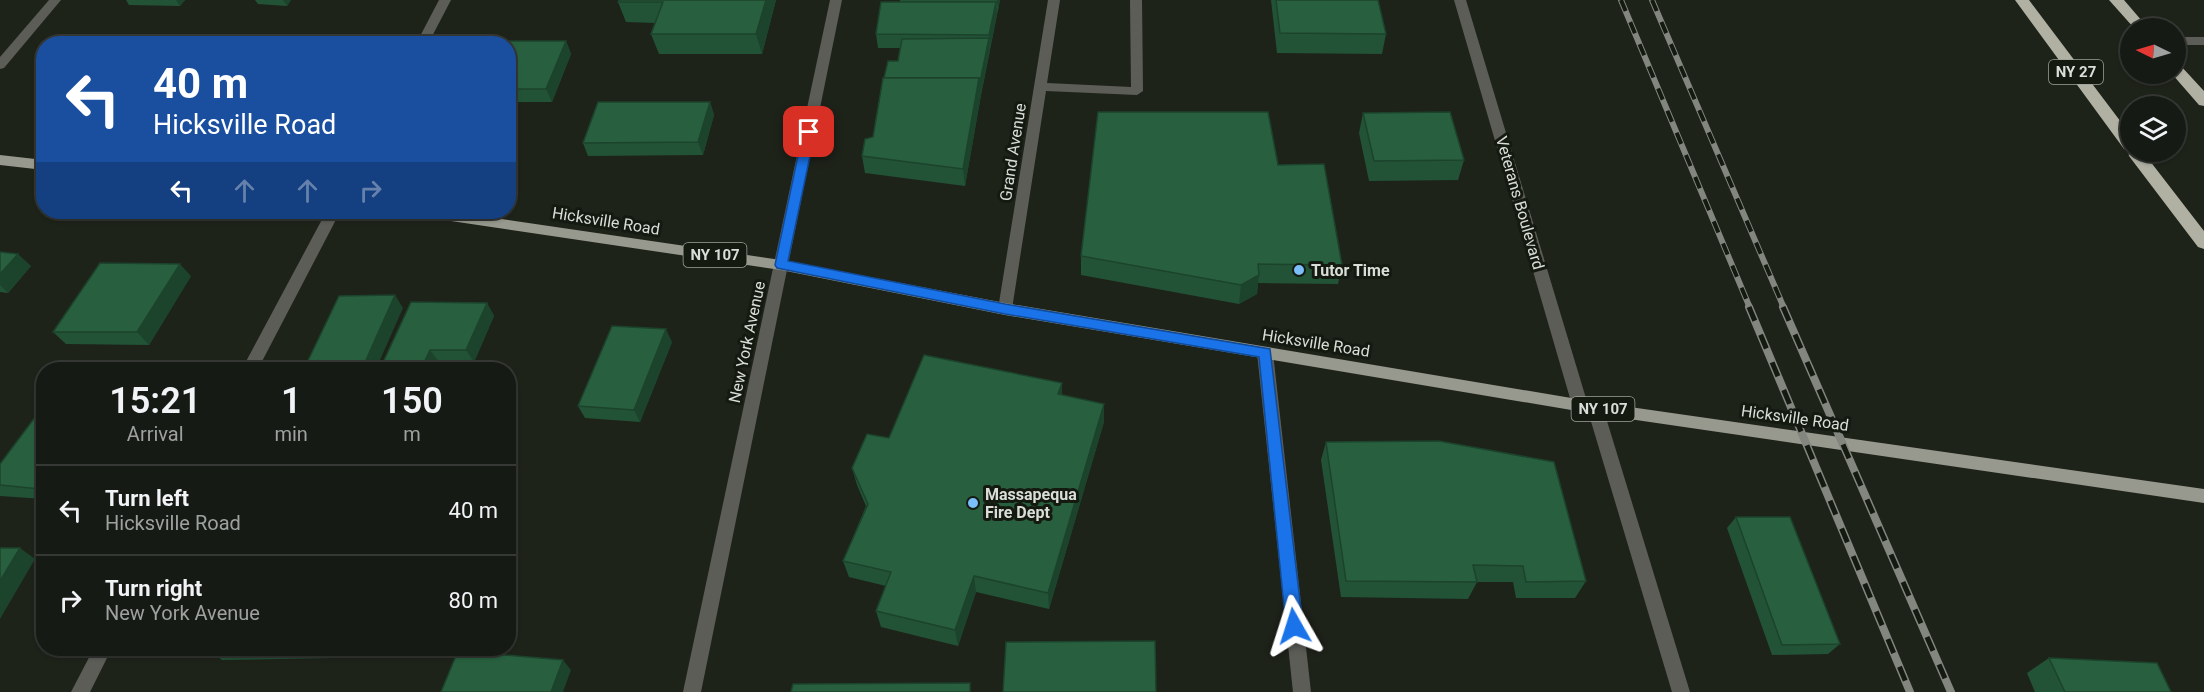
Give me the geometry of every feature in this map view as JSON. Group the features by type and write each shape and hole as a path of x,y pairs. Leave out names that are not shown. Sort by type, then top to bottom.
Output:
{"highway":[{"name":"NY 27","path":"2022,0 2120,132"},
{"path":"2116,0 2132,18"},
{"path":"2186,81 2204,101"},
{"path":"2143,162 2204,243"}],"main road":[{"path":"0,160 36,164"},
{"name":"Hicksville Road","path":"471,219 781,265 1005,309 1588,407 2204,496"}],"street":[{"path":"0,65 55,0"},
{"path":"426,36 446,0"},
{"name":"New York Avenue","path":"692,692 836,0"},
{"name":"Grand Avenue","path":"1005,309 1054,0"},
{"path":"1040,87 1137,91 1136,0"},
{"name":"Veterans Boulevard","path":"1460,0 1588,407 1681,692"},
{"path":"2186,41 2204,41"},
{"path":"254,362 329,219"},
{"path":"1265,353 1302,692"},
{"path":"80,692 99,656"}],"building":[{"path":"619,0 766,0 756,34 651,34 663,2 618,2"},
{"path":"1276,0 1378,0 1386,34 1280,33"},
{"path":"881,2 996,2 989,35 876,34"},
{"path":"989,38 980,82 979,78 884,78 888,61 898,61 902,39"},
{"path":"516,41 566,41 546,89 516,89"},
{"path":"883,78 979,78 963,169 862,156 865,139 873,137"},
{"path":"598,102 710,102 698,142 583,143"},
{"path":"1098,112 1268,112 1278,165 1324,164 1342,265 1258,264 1259,275 1241,285 1081,256"},
{"path":"1450,112 1464,160 1374,161 1363,113"},
{"path":"0,252 18,254 0,274"},
{"path":"100,263 180,264 137,332 53,332"},
{"path":"395,295 365,362 307,362 339,296"},
{"path":"411,302 487,303 466,350 430,350 424,362 383,362"},
{"path":"612,326 666,329 634,410 578,406"},
{"name":"Massapequa Fire Dept","path":"924,355 1062,383 1058,394 1104,404 1048,593 974,576 955,630 876,611 891,572 843,561 868,504 852,468 867,434 889,438"},
{"path":"36,416 36,489 0,485 0,464"},
{"path":"1439,441 1554,462 1586,581 1526,582 1523,566 1473,565 1477,582 1346,581 1326,442"},
{"path":"1736,517 1790,517 1840,644 1782,645"},
{"path":"0,548 20,548 0,581"},
{"path":"1155,641 1156,692 1003,692 1006,642"},
{"path":"456,656 516,656 563,660 551,692 441,692"},
{"path":"2049,658 2157,663 2171,692 2065,692"},
{"path":"970,683 970,692 791,692 793,684"}],"railway":[{"path":"1621,0 1750,308"},
{"path":"1652,0 1784,308"},
{"path":"1749,307 1910,692"},
{"path":"1783,307 1951,692"}],"place":[{"name":"Tutor Time","path":"1299,270"},
{"name":"Massapequa Fire Dept","path":"973,503"}],"route":[{"path":"809,132 781,265 1005,309 1265,353 1294,626"}]}
